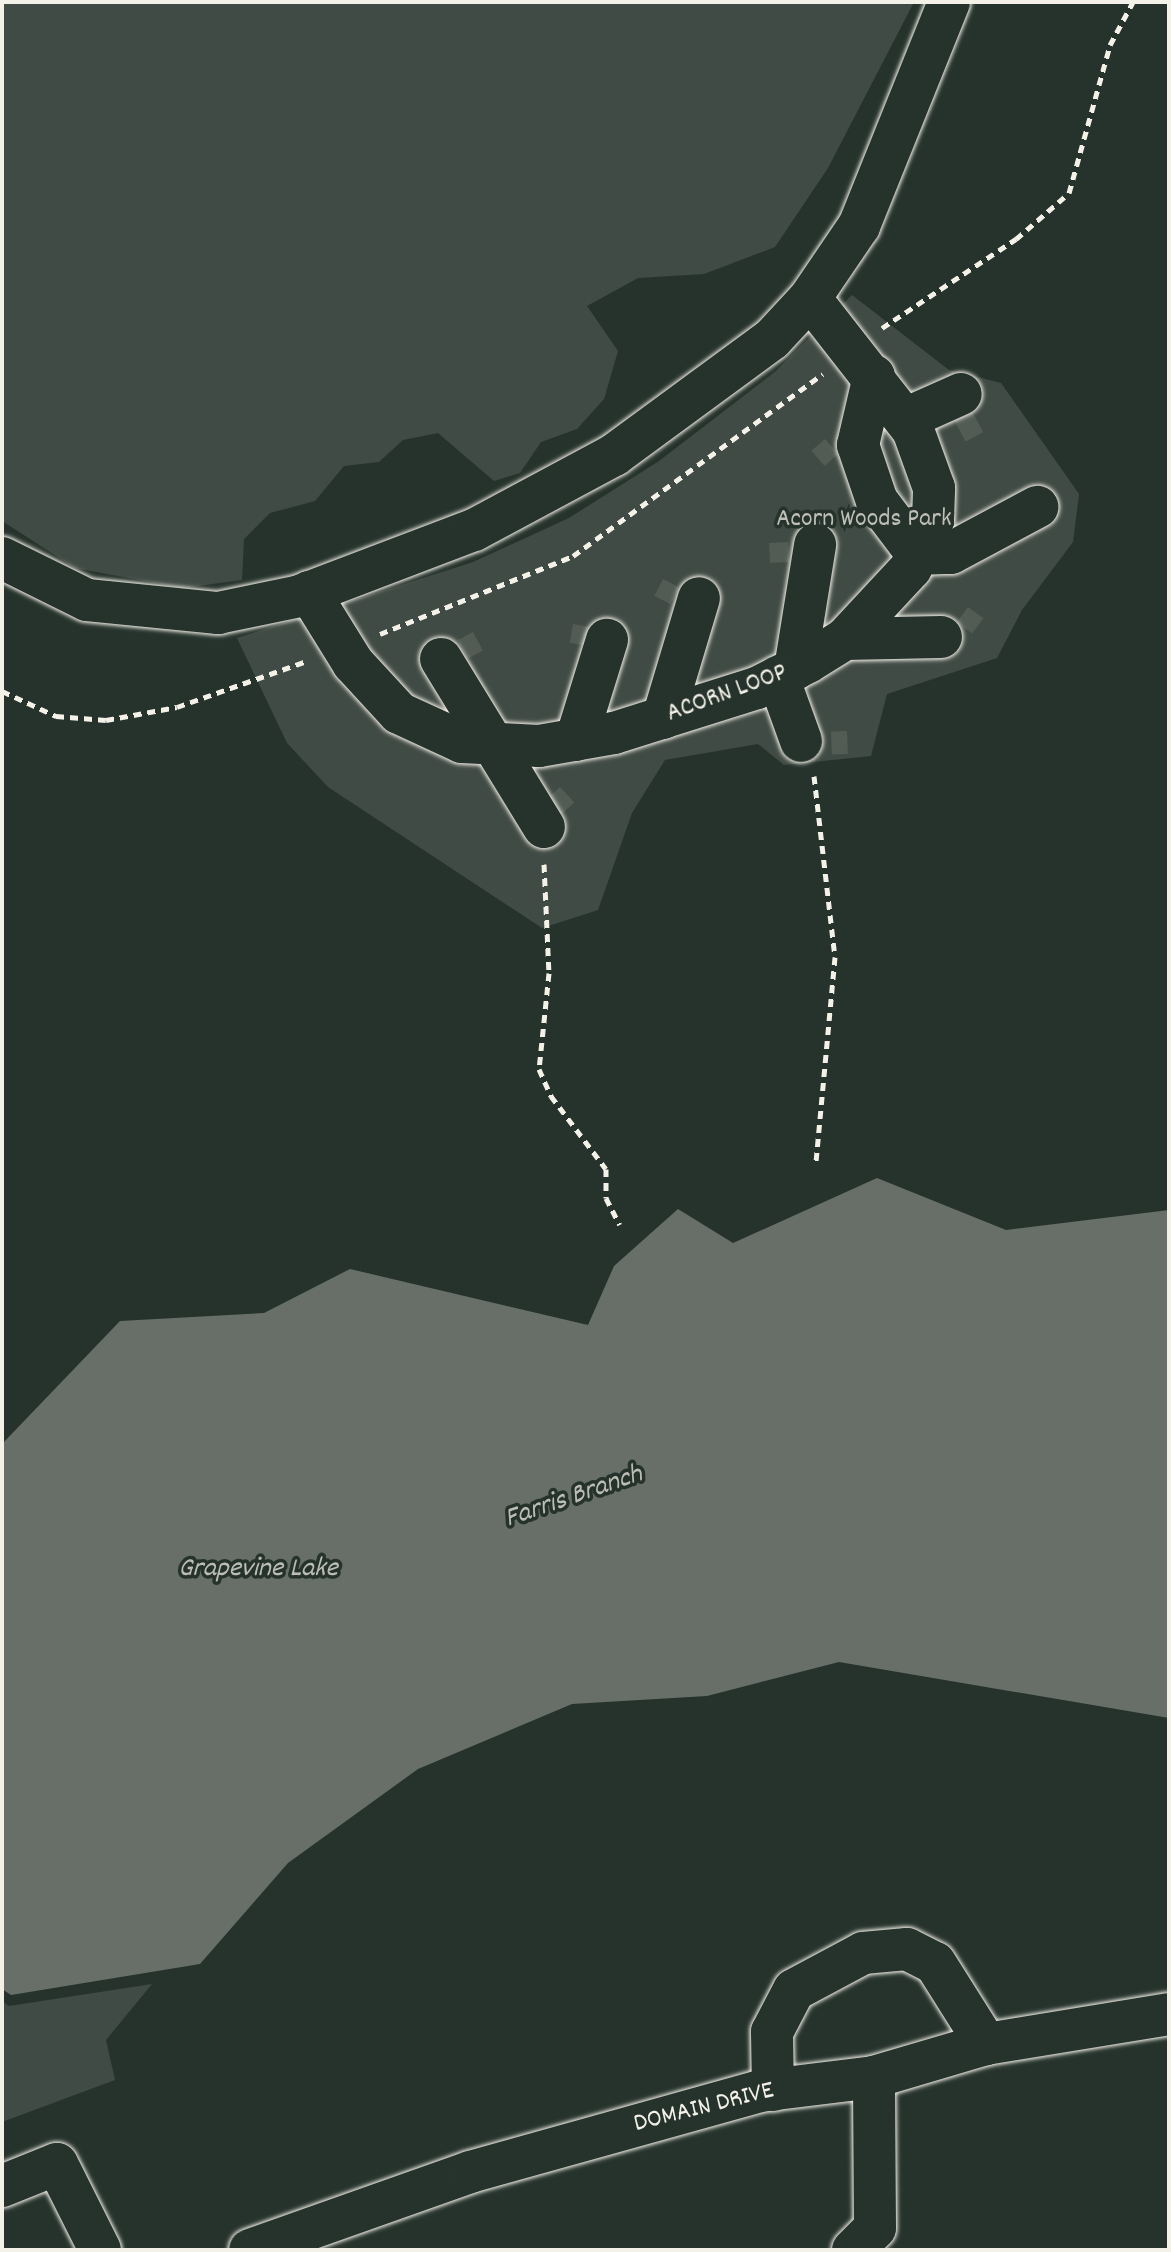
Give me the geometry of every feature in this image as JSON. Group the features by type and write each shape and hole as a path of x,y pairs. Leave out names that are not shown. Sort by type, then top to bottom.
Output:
{"street":[{"path":"2,558 25,576 87,600 141,611 218,613 309,592 474,530 614,455 772,339 810,298 859,226 949,2"},
{"name":"ACORN LOOP","path":"309,592 353,663 399,713 448,737 489,745 576,740 663,718 787,673 845,639 917,554 933,520 934,488 905,419 810,298"},
{"path":"874,376 858,445 877,501 917,554 951,553 1037,507"},
{"path":"905,419 961,394"},
{"path":"801,741 787,673 815,545"},
{"path":"663,718 699,598"},
{"path":"845,639 941,637"},
{"path":"576,740 607,640"},
{"path":"441,659 489,745 544,827"},
{"path":"773,2090 772,2032 794,1990 863,1953 907,1949 935,1963 986,2044"},
{"name":"DOMAIN DRIVE","path":"250,2250 470,2172 773,2090 874,2077 986,2044 1169,2014"},
{"path":"853,2250 875,2228 874,2077"},
{"path":"2,2186 57,2164 100,2250"}],"path":[{"path":"2,691 56,716 106,720 177,707 319,657"},
{"path":"801,741 827,844 835,957 816,1161"},
{"path":"544,827 542,920 549,973 539,1069 551,1096 606,1169 606,1198 620,1225"}],"green space":[{"path":"2,2 914,2 828,168 775,247 704,274 638,278 587,306 618,351 604,399 577,429 541,442 520,473 494,481 438,433 403,440 379,462 344,466 315,501 270,513 244,539 242,580 183,588 75,568 2,521"},
{"name":"Acorn Woods Park","path":"852,295 949,370 1001,383 1079,494 1073,542 1022,610 997,658 887,694 871,756 784,765 758,744 665,760 632,813 598,910 542,928 328,787 287,743 237,638 473,562 569,518 659,461 776,371"},
{"path":"152,1984 106,2040 115,2080 2,2122 2,2001 9,2006"}],"water":[{"name":"Grapevine Lake","path":"877,1178 1006,1230 1169,1210 1169,1718 839,1662 707,1696 572,1704 418,1769 288,1863 200,1964 11,1995 2,1989 2,1444 120,1321 264,1313 350,1269 588,1325 614,1266 678,1209 733,1243"}],"building":[{"path":"972,411 983,432 966,442 954,420"},
{"path":"825,439 838,454 825,466 811,451"},
{"path":"788,542 789,562 770,563 769,543"},
{"path":"663,579 679,587 670,604 654,596"},
{"path":"968,607 983,618 972,634 957,622"},
{"path":"573,624 590,627 586,646 570,643"},
{"path":"473,632 483,651 468,659 458,640"},
{"path":"847,731 848,754 832,755 831,732"},
{"path":"560,787 574,802 562,814 548,799"}],"water label":[{"name":"Farris Branch","path":"574,1498"}]}
